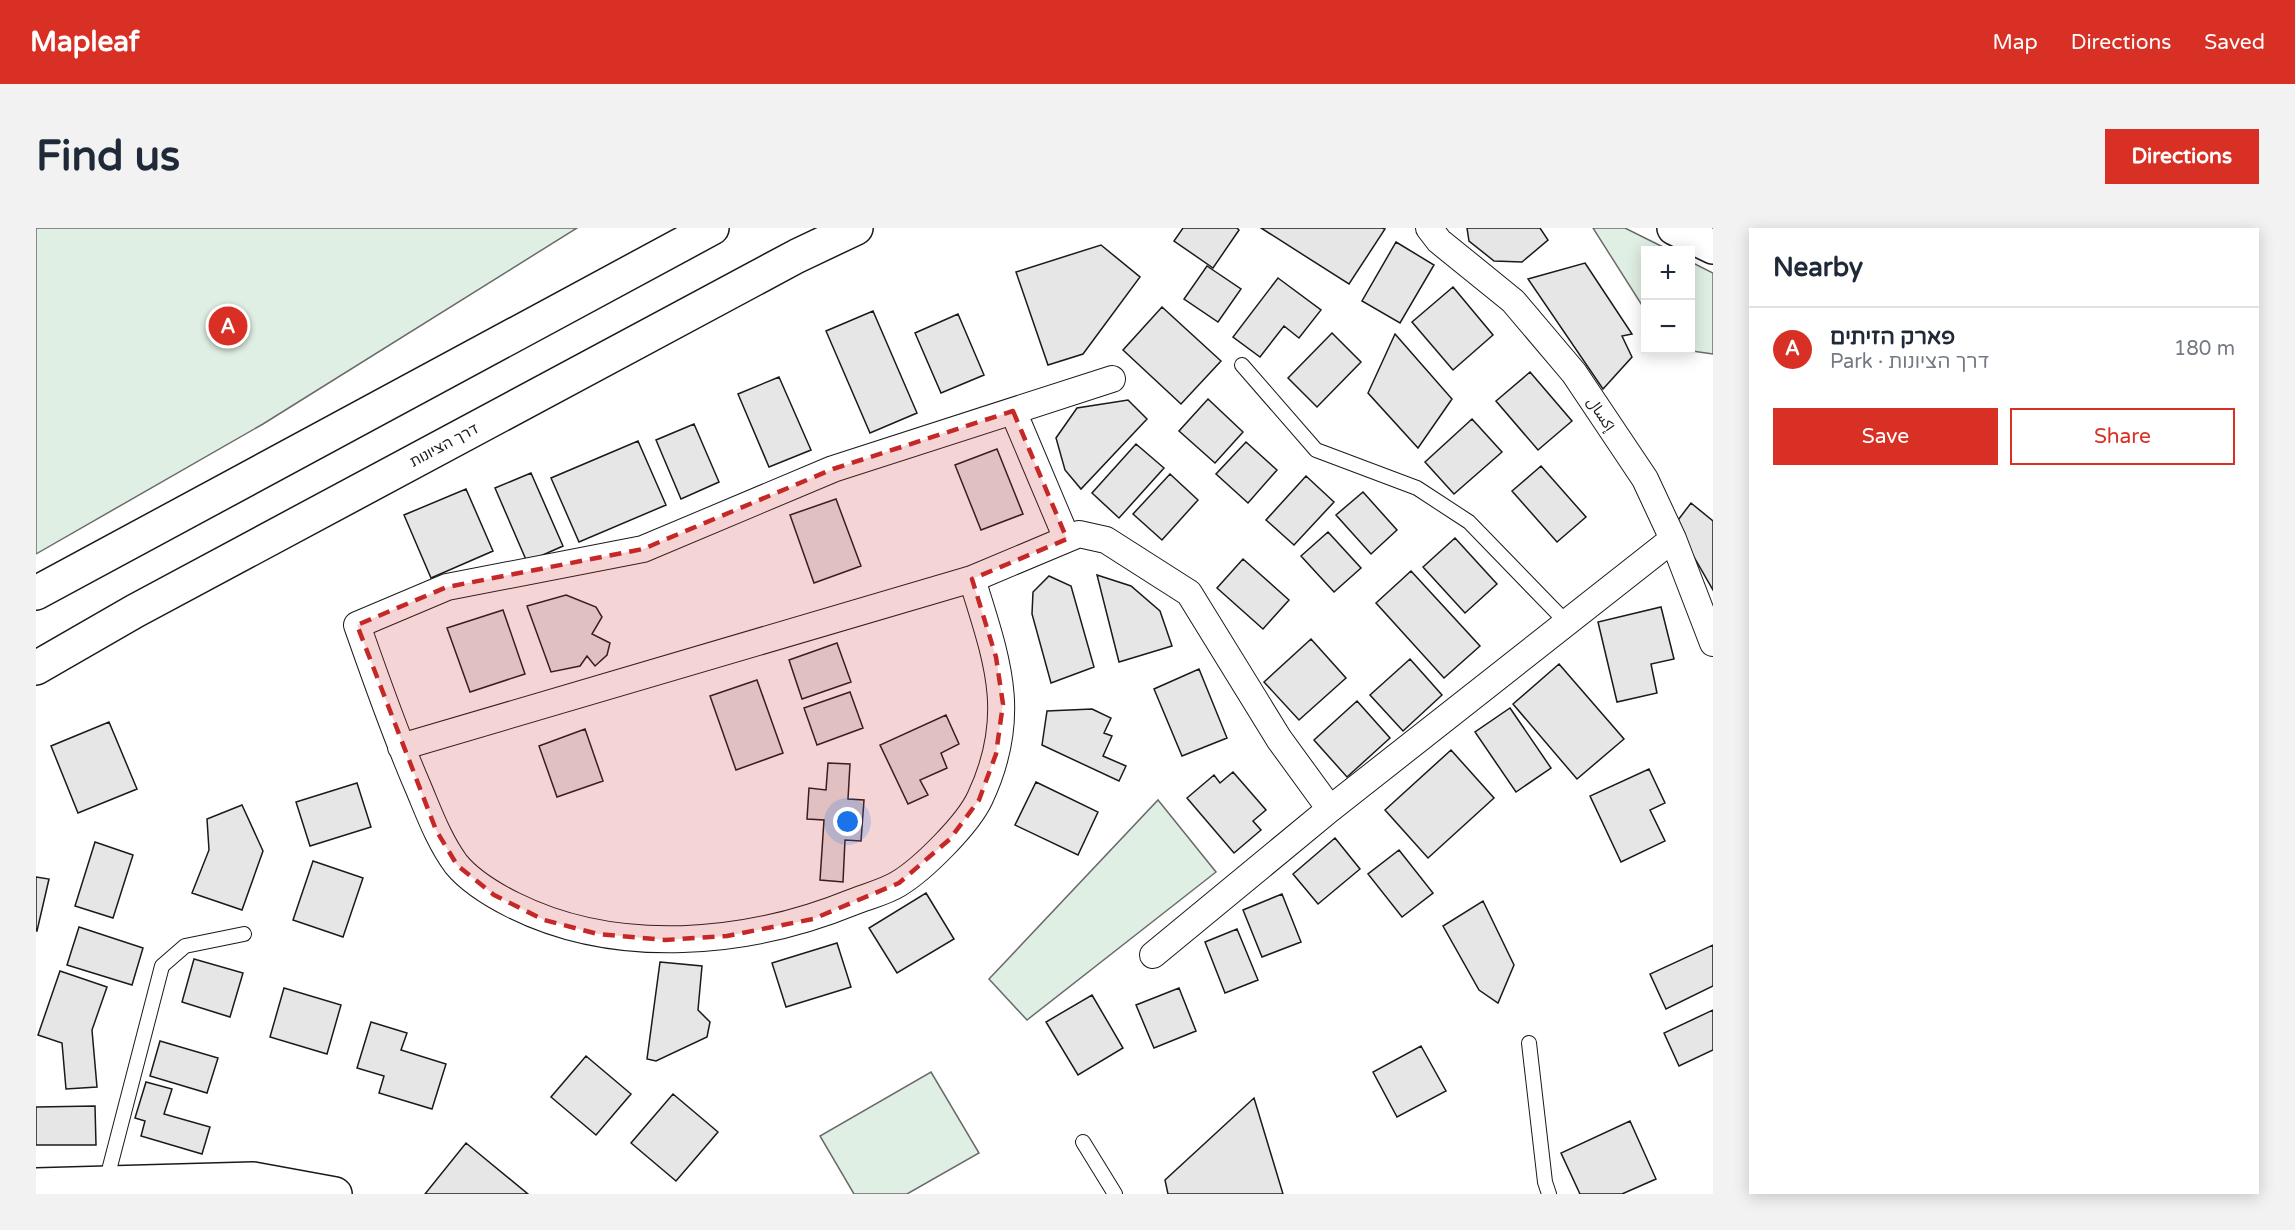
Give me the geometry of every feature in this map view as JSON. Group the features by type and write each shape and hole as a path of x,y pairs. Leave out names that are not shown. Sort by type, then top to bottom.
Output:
{"main road":[{"path":"36,593 712,228"},
{"name":"דרך הציונות","path":"36,668 156,600 776,267 856,228"},
{"path":"1674,228 1713,247"},
{"path":"36,1185 253,1179 335,1194"}],"street":[{"name":"إكسال","path":"1429,228 1439,241 1513,301 1574,374 1645,479 1673,539 1713,643"},
{"path":"972,579 996,657 1003,704 996,754 979,800 950,839 899,883 813,919 727,936 665,940 598,934 544,920 494,895 457,865 436,830 401,747 357,625 447,587 643,549 833,469 1112,379"},
{"path":"1013,411 1067,539"},
{"path":"401,747 972,579 1079,534 1106,540 1189,593 1279,739 1330,809"},
{"path":"1153,955 1330,809 1673,539"}],"lane":[{"path":"1242,365 1316,450 1417,488 1469,522 1567,623"},
{"path":"106,1182 162,966 185,946 244,934"},
{"path":"1529,1043 1545,1182 1549,1194"},
{"path":"1083,1143 1115,1194"}],"highlighted area":[{"path":"1013,411 1067,539 972,579 996,657 1003,704 996,754 979,800 950,839 899,883 813,919 727,936 665,940 598,934 544,920 494,895 457,865 436,830 357,625 447,587 643,549 833,469"}],"green space":[{"path":"36,228 577,228 263,424 36,554"},
{"path":"1593,228 1625,228 1661,246 1641,246 1641,304"},
{"path":"1695,264 1713,273 1713,354 1695,351"},
{"path":"1158,800 1216,872 1027,1020 989,979"},
{"path":"931,1072 979,1153 907,1194 854,1194 820,1136"}],"building":[{"path":"1183,228 1237,228 1239,230 1213,268 1174,241"},
{"path":"1261,228 1382,228 1385,229 1349,284"},
{"path":"1467,228 1540,228 1548,240 1522,262 1494,261 1469,241"},
{"path":"1396,242 1434,265 1400,323 1362,301"},
{"path":"1101,245 1140,277 1083,354 1048,365 1016,272"},
{"path":"1585,263 1632,334 1622,336 1632,357 1603,389 1528,279"},
{"path":"1207,266 1241,289 1218,322 1184,299"},
{"path":"1278,278 1321,310 1299,338 1284,326 1260,357 1233,337"},
{"path":"1453,287 1493,335 1453,370 1412,322"},
{"path":"1162,307 1221,361 1181,404 1123,350"},
{"path":"873,311 917,413 870,433 826,331"},
{"path":"958,314 984,375 941,393 915,333"},
{"path":"1332,333 1361,362 1317,407 1288,378"},
{"path":"1395,334 1452,399 1418,448 1368,393"},
{"path":"1530,372 1572,421 1538,450 1496,401"},
{"path":"779,377 811,450 769,467 738,394"},
{"path":"1208,399 1243,432 1215,463 1179,431"},
{"path":"1128,400 1147,419 1081,489 1065,470 1056,438 1077,408"},
{"path":"1472,419 1502,452 1454,494 1425,462"},
{"path":"694,424 719,482 681,499 656,440"},
{"path":"638,441 666,505 579,542 551,478"},
{"path":"1246,442 1277,470 1248,503 1216,474"},
{"path":"1136,444 1164,468 1119,518 1092,493"},
{"path":"997,449 1023,514 981,530 955,465"},
{"path":"1541,466 1586,517 1557,542 1512,491"},
{"path":"531,473 563,546 527,562 495,488"},
{"path":"1170,474 1198,500 1162,540 1133,514"},
{"path":"1306,476 1334,502 1294,545 1266,520"},
{"path":"466,489 493,551 431,578 404,515"},
{"path":"1363,492 1397,530 1371,554 1336,515"},
{"path":"836,499 861,566 814,583 790,515"},
{"path":"1691,503 1713,521 1713,590 1675,524"},
{"path":"1328,532 1361,568 1334,592 1301,556"},
{"path":"1455,538 1497,584 1465,613 1423,567"},
{"path":"1243,559 1289,600 1263,629 1217,588"},
{"path":"1411,571 1480,646 1444,678 1376,603"},
{"path":"1097,575 1131,586 1160,611 1172,646 1119,662"},
{"path":"1049,576 1071,586 1094,667 1051,683 1032,614 1033,592"},
{"path":"566,595 596,607 602,617 592,634 610,643 607,655 595,666 587,656 580,666 551,672 527,606"},
{"path":"1661,607 1674,659 1651,664 1657,693 1617,702 1598,622"},
{"path":"503,610 525,674 470,692 447,628"},
{"path":"1311,639 1346,678 1299,720 1264,682"},
{"path":"837,643 851,682 802,699 789,660"},
{"path":"1410,659 1442,695 1403,731 1370,695"},
{"path":"1559,664 1624,739 1577,779 1513,704"},
{"path":"1199,669 1227,738 1182,756 1154,689"},
{"path":"757,680 783,753 736,770 710,696"},
{"path":"850,692 863,728 817,745 804,708"},
{"path":"1357,701 1390,738 1347,777 1314,740"},
{"path":"1510,708 1551,768 1516,792 1475,732"},
{"path":"1092,709 1111,718 1104,733 1112,736 1103,756 1126,766 1119,781 1042,745 1047,711"},
{"path":"946,715 959,744 941,753 947,768 920,780 928,795 908,804 880,745"},
{"path":"109,722 137,789 78,813 51,746"},
{"path":"585,729 603,781 557,797 539,746"},
{"path":"1451,750 1494,798 1428,858 1385,810"},
{"path":"828,763 850,764 848,799 864,800 861,841 845,840 843,882 820,880 824,820 807,819 809,788 826,790"},
{"path":"1649,769 1665,803 1650,810 1665,841 1621,862 1590,796"},
{"path":"1233,772 1266,810 1253,821 1261,830 1234,853 1187,798 1214,775 1220,783"},
{"path":"1036,782 1098,812 1078,855 1015,825"},
{"path":"357,783 371,827 310,846 296,802"},
{"path":"242,805 263,851 242,910 192,893 209,850 207,819"},
{"path":"1335,838 1360,869 1318,904 1293,874"},
{"path":"95,842 133,855 113,918 75,906"},
{"path":"1399,850 1433,893 1402,917 1368,874"},
{"path":"313,861 363,878 343,937 293,920"},
{"path":"36,877 49,879 37,931 36,931"},
{"path":"926,893 954,939 897,973 869,928"},
{"path":"1282,894 1301,942 1262,957 1243,910"},
{"path":"1483,901 1514,965 1498,1003 1479,990 1443,926"},
{"path":"79,927 143,948 132,985 67,965"},
{"path":"1237,929 1258,980 1225,993 1205,942"},
{"path":"837,943 851,987 786,1007 772,963"},
{"path":"1713,945 1713,986 1666,1009 1650,974"},
{"path":"194,959 243,973 230,1017 182,1002"},
{"path":"660,962 702,966 698,1010 710,1022 707,1037 656,1061 647,1059"},
{"path":"60,971 107,987 92,1030 97,1087 66,1089 62,1043 38,1035"},
{"path":"284,988 341,1005 327,1054 270,1037"},
{"path":"1179,988 1196,1031 1154,1048 1136,1005"},
{"path":"1092,995 1123,1048 1078,1075 1046,1022"},
{"path":"1713,1010 1713,1050 1679,1066 1664,1033"},
{"path":"371,1022 407,1033 401,1050 446,1064 432,1109 379,1093 384,1076 357,1068"},
{"path":"160,1041 218,1058 207,1093 150,1076"},
{"path":"1421,1046 1446,1091 1397,1117 1373,1072"},
{"path":"586,1056 631,1094 596,1135 551,1097"},
{"path":"146,1082 172,1089 164,1114 210,1127 202,1154 141,1136 145,1121 135,1118"},
{"path":"673,1094 718,1132 676,1181 631,1143"},
{"path":"1254,1098 1283,1194 1168,1194 1165,1180"},
{"path":"95,1106 96,1145 36,1145 36,1107"},
{"path":"1630,1121 1656,1179 1622,1194 1580,1194 1561,1153"},
{"path":"466,1143 528,1194 425,1194"}],"place":[{"name":"פארק הזיתים","path":"228,326"}]}
